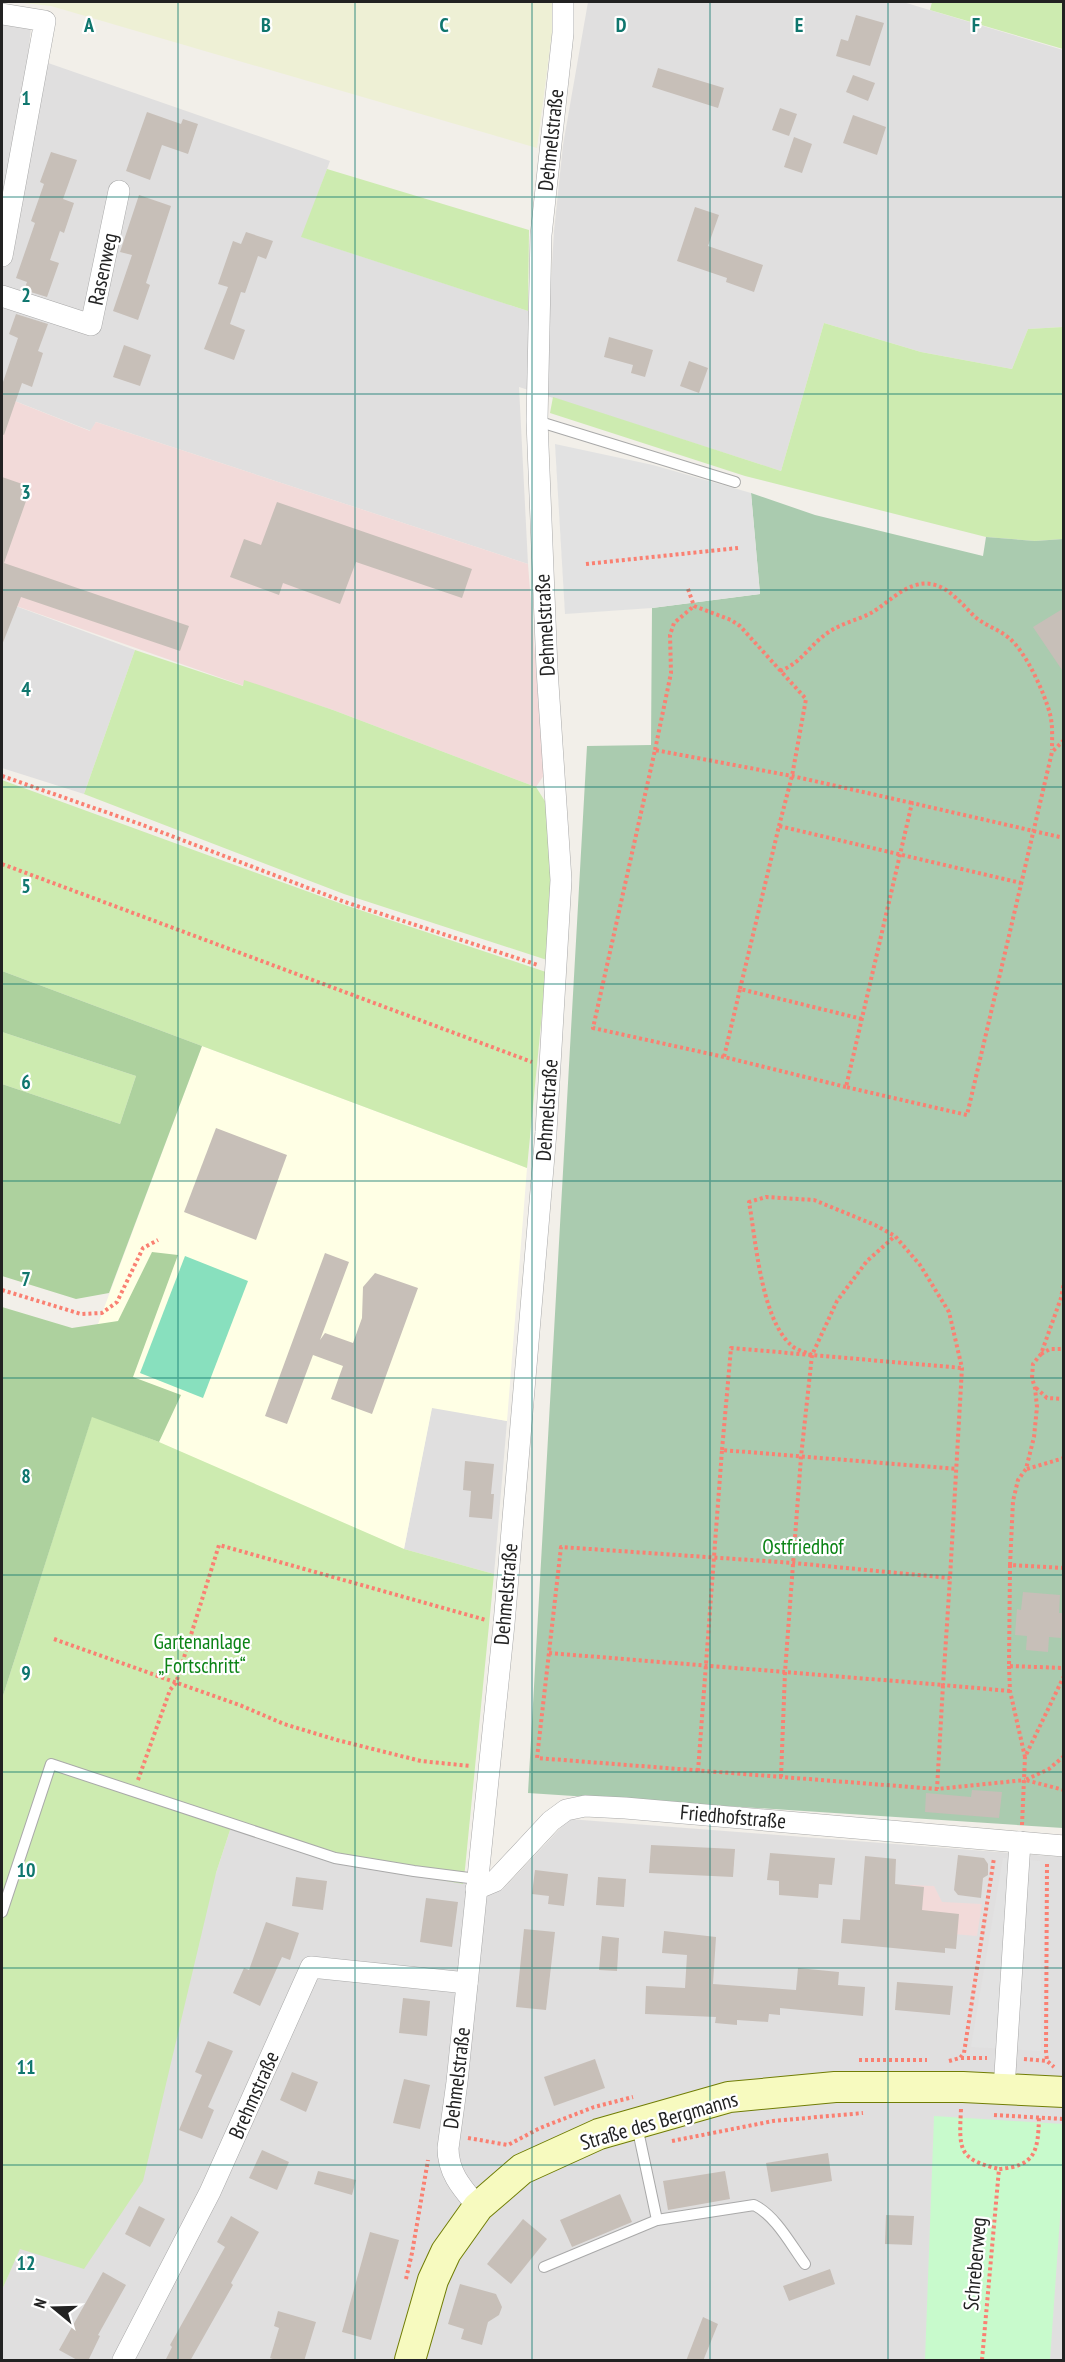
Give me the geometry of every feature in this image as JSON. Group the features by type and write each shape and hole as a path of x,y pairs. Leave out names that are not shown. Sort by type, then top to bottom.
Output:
{"main road":[{"name":"Straße des Bergmanns","path":"410,2361 433,2280 446,2252 478,2207 522,2169 598,2134 639,2136 729,2097 835,2087 891,2085 1064,2092"}],"street":[{"name":"Dehmelstraße","path":"478,2207 454,2177 448,2158 504,1624 550,1070 561,880 547,669 537,421 541,235 563,33 562,2"},
{"path":"2,14 45,21 2,256"},
{"name":"Rasenweg","path":"2,296 91,325 119,191"},
{"name":"Friedhofstraße","path":"477,1884 495,1881 551,1821 566,1810 585,1806 1055,1846"},
{"path":"1004,2089 1020,1842"},
{"name":"Brehmstraße","path":"123,2361 210,2192 311,1967 467,1983"}],"lane":[{"path":"537,421 735,482"},
{"path":"2,1912 51,1764 335,1858 477,1884"},
{"path":"639,2136 657,2220"},
{"path":"544,2267 657,2220 754,2205 761,2208 781,2231 805,2264"}],"path":[{"path":"586,564 738,548"},
{"path":"694,606 679,618 670,635 671,674 593,1028 724,1056 846,1088 967,1115 1052,752 1053,728 1050,712 1030,668 1011,639 977,618 947,589 925,583 913,586 868,614 830,631 793,666 780,671"},
{"path":"688,589 694,606 741,626 807,699 792,776 724,1056"},
{"path":"1052,752 1064,740"},
{"path":"655,750 792,776 1064,838"},
{"path":"2,776 141,824 345,902 555,971"},
{"path":"846,1088 912,803"},
{"path":"779,826 1021,883"},
{"path":"2,864 498,1048 550,1070"},
{"path":"740,989 862,1019"},
{"path":"812,1355 793,1346 782,1335 771,1313 764,1290 749,1202 766,1197 814,1200 895,1236 920,1265 949,1312 962,1368 937,1789"},
{"path":"781,1777 785,1672 801,1457 812,1355 837,1301 867,1261 895,1236"},
{"path":"2,1290 81,1314 102,1314 117,1302 143,1248 158,1240"},
{"path":"1020,1842 1025,1757 1010,1691 1009,1666 1013,1501 1018,1480 1026,1469 1034,1437 1037,1407 1032,1378 1033,1364 1041,1354 1062,1299 1064,1282"},
{"path":"698,1771 704,1666 731,1348 962,1368"},
{"path":"1041,1354 1050,1349 1064,1349"},
{"path":"1035,1388 1047,1398 1064,1399"},
{"path":"722,1450 957,1469"},
{"path":"1026,1469 1064,1458"},
{"path":"134,1793 170,1690 176,1683 219,1545 504,1624"},
{"path":"950,1578 794,1563 561,1547 537,1758 937,1789 1025,1780 1049,1769 1064,1756"},
{"path":"1010,1565 1064,1568"},
{"path":"54,1639 284,1724 337,1740 421,1761 488,1769"},
{"path":"549,1653 1010,1691"},
{"path":"1009,1666 1064,1668"},
{"path":"1025,1757 1064,1676"},
{"path":"1025,1780 1064,1790"},
{"path":"940,2061 956,2060 963,2053 997,1840"},
{"path":"1055,1846 1046,2051 1050,2064 1064,2068"},
{"path":"890,2060 930,2060"},
{"path":"949,2112 972,2114"},
{"path":"639,2136 688,2137 773,2121 869,2113"},
{"path":"983,2114 1064,2119"},
{"path":"961,2120 961,2139 964,2151 970,2160 999,2169 1024,2164 1032,2157 1037,2148 1039,2125"},
{"path":"404,2284 412,2253 429,2156"},
{"name":"Schreberweg","path":"982,2361 999,2169"}],"shaded area":[{"path":"14,2 556,2 537,148 51,6"},
{"path":"588,2 903,2 1063,50 1063,327 1028,329 1012,369 921,352 824,323 781,471 519,387 528,564 96,422 91,431 2,396 2,24 31,28 28,56 330,161 302,237 549,316 554,231 563,145"},
{"path":"2,396 90,431 96,422 528,564 544,775 536,787 333,710 244,681 244,686 2,601"},
{"path":"555,444 653,465 751,493 760,594 652,608 565,614"},
{"path":"2,601 135,650 84,794 2,768"},
{"path":"202,1046 527,1168 507,1421 432,1408 404,1549 67,1407"},
{"path":"432,1407 507,1421 494,1574 404,1549"},
{"path":"569,1819 1063,1857 1063,2360 2,2360 2,2290 20,2248 216,1873 231,1827 334,1861 502,1890"},
{"path":"1003,1858 1040,1861 1041,2051 971,2047"},
{"path":"910,1885 934,1886 942,1902 982,1904 977,1936 905,1930"}],"green space":[{"path":"932,2 1063,2 1063,49 930,10"},
{"path":"327,169 529,230 528,311 301,237"},
{"path":"824,323 921,352 1012,369 1028,329 1063,327 1063,539 1035,541 986,537 745,476 550,413 553,397 781,471"},
{"name":"Ostfriedhof","path":"751,493 815,515 983,556 986,537 1035,541 1063,539 1063,1828 528,1793 587,746 651,745 652,608 760,594"},
{"path":"135,650 243,686 244,680 333,710 536,787 548,806 553,886 547,960 344,894 84,794"},
{"path":"2,780 342,904 546,972 527,1168 2,971"},
{"path":"2,971 202,1046 109,1293 76,1299 2,1276 2,1084 120,1124 136,1076 2,1032"},
{"path":"2,1032 136,1076 120,1124 2,1084"},
{"path":"152,1252 178,1255 133,1377 181,1395 159,1442 92,1417 2,1699 2,1307 72,1328 118,1321"},
{"path":"185,1256 248,1281 203,1398 140,1373"},
{"name":"Gartenanlage „Fortschritt“","path":"92,1416 159,1442 404,1549 494,1574 465,1869 463,1884 334,1861 231,1827 216,1873 143,2181 84,2269 20,2249 2,2290 2,1699"},
{"path":"934,2116 1063,2124 1063,2176 1050,2360 925,2360"}],"building":[{"path":"856,15 884,23 870,66 836,56 841,39 848,41"},
{"path":"658,68 724,88 718,108 652,87"},
{"path":"853,75 875,83 868,101 846,92"},
{"path":"780,108 797,114 789,136 772,130"},
{"path":"147,112 181,124 183,119 198,124 188,154 162,145 150,180 126,171"},
{"path":"853,115 886,127 877,155 843,143"},
{"path":"794,137 812,144 802,173 784,167"},
{"path":"51,152 77,160 63,199 74,203 64,233 60,231 50,260 59,263 47,297 24,290 27,282 16,278 35,223 31,221 44,184 40,182"},
{"path":"139,195 171,206 146,283 150,285 138,320 113,311 132,255 120,252"},
{"path":"695,207 719,215 708,246 763,265 754,292 726,282 727,278 677,261"},
{"path":"246,232 273,241 266,259 258,256 245,293 241,292 230,324 245,330 234,360 204,349 228,287 218,284 233,241 241,244"},
{"path":"16,314 48,324 38,351 43,353 32,387 22,383 4,435 2,434 2,385 18,338 9,334"},
{"path":"609,337 653,350 645,377 631,373 633,365 604,357"},
{"path":"124,345 151,355 140,386 113,377"},
{"path":"689,361 708,368 699,393 680,386"},
{"path":"2,477 31,487 4,563 189,626 180,651 21,597 2,645"},
{"path":"277,502 472,569 462,598 356,562 340,604 283,583 279,595 230,577 244,539 261,545"},
{"path":"1064,608 1064,673 1033,627"},
{"path":"216,1128 287,1155 256,1240 184,1212"},
{"path":"325,1253 349,1262 320,1340 325,1333 353,1343 362,1318 363,1287 375,1273 418,1288 372,1414 331,1399 343,1366 313,1355 287,1424 265,1416"},
{"path":"465,1461 494,1464 491,1494 494,1494 492,1519 469,1517 471,1491 463,1490"},
{"path":"1023,1592 1060,1595 1059,1613 1063,1613 1061,1638 1049,1637 1048,1652 1026,1650 1027,1636 1015,1635 1017,1609 1021,1610"},
{"path":"972,1790 1002,1792 999,1818 925,1812 926,1793 971,1797"},
{"path":"651,1845 735,1849 733,1877 649,1873"},
{"path":"770,1853 835,1858 832,1885 819,1884 818,1898 779,1895 779,1881 767,1880"},
{"path":"958,1855 984,1858 988,1864 988,1875 983,1878 981,1898 958,1895 954,1890"},
{"path":"865,1856 896,1859 895,1884 924,1887 922,1910 959,1914 956,1949 945,1948 945,1953 841,1943 843,1919 860,1920"},
{"path":"535,1870 568,1874 564,1906 548,1904 549,1896 532,1894"},
{"path":"296,1877 327,1881 323,1910 292,1906"},
{"path":"598,1877 626,1879 624,1907 596,1905"},
{"path":"426,1898 458,1902 452,1947 420,1942"},
{"path":"266,1922 299,1933 290,1960 282,1957 260,2006 233,1993 244,1968 249,1970"},
{"path":"524,1929 555,1932 546,2010 516,2007"},
{"path":"664,1931 716,1937 713,1984 796,1990 798,1968 839,1972 838,1985 865,1987 863,2016 780,2008 780,2015 769,2014 768,2022 737,2020 737,2025 715,2023 716,2017 645,2014 646,1986 685,1988 687,1955 662,1953"},
{"path":"602,1936 619,1938 617,1971 599,1970"},
{"path":"897,1982 953,1986 950,2015 895,2010"},
{"path":"403,1998 430,2001 427,2036 399,2033"},
{"path":"208,2041 233,2051 208,2107 214,2110 202,2139 179,2130 202,2075 195,2072"},
{"path":"595,2059 605,2088 554,2106 544,2077"},
{"path":"292,2072 318,2082 306,2112 280,2100"},
{"path":"404,2079 430,2085 420,2129 393,2123"},
{"path":"262,2150 289,2162 277,2190 249,2178"},
{"path":"828,2153 832,2181 771,2192 766,2163"},
{"path":"318,2171 356,2180 352,2195 314,2184"},
{"path":"725,2171 730,2199 668,2210 663,2181"},
{"path":"620,2194 632,2222 572,2247 560,2220"},
{"path":"139,2206 165,2219 150,2247 125,2234"},
{"path":"886,2215 914,2216 912,2245 885,2244"},
{"path":"231,2216 259,2232 231,2283 233,2285 190,2361 165,2361 172,2347 170,2345 225,2247 217,2242"},
{"path":"523,2219 547,2239 511,2284 487,2264"},
{"path":"370,2232 399,2240 371,2340 342,2332"},
{"path":"830,2269 835,2284 789,2301 783,2286"},
{"path":"103,2272 126,2285 98,2335 100,2336 88,2361 79,2361 59,2350"},
{"path":"460,2284 496,2294 502,2307 499,2315 488,2322 482,2345 461,2339 464,2329 448,2324"},
{"path":"278,2311 316,2322 304,2361 278,2361 270,2358 279,2328 274,2326"},
{"path":"703,2317 718,2324 703,2361 686,2361"}]}
